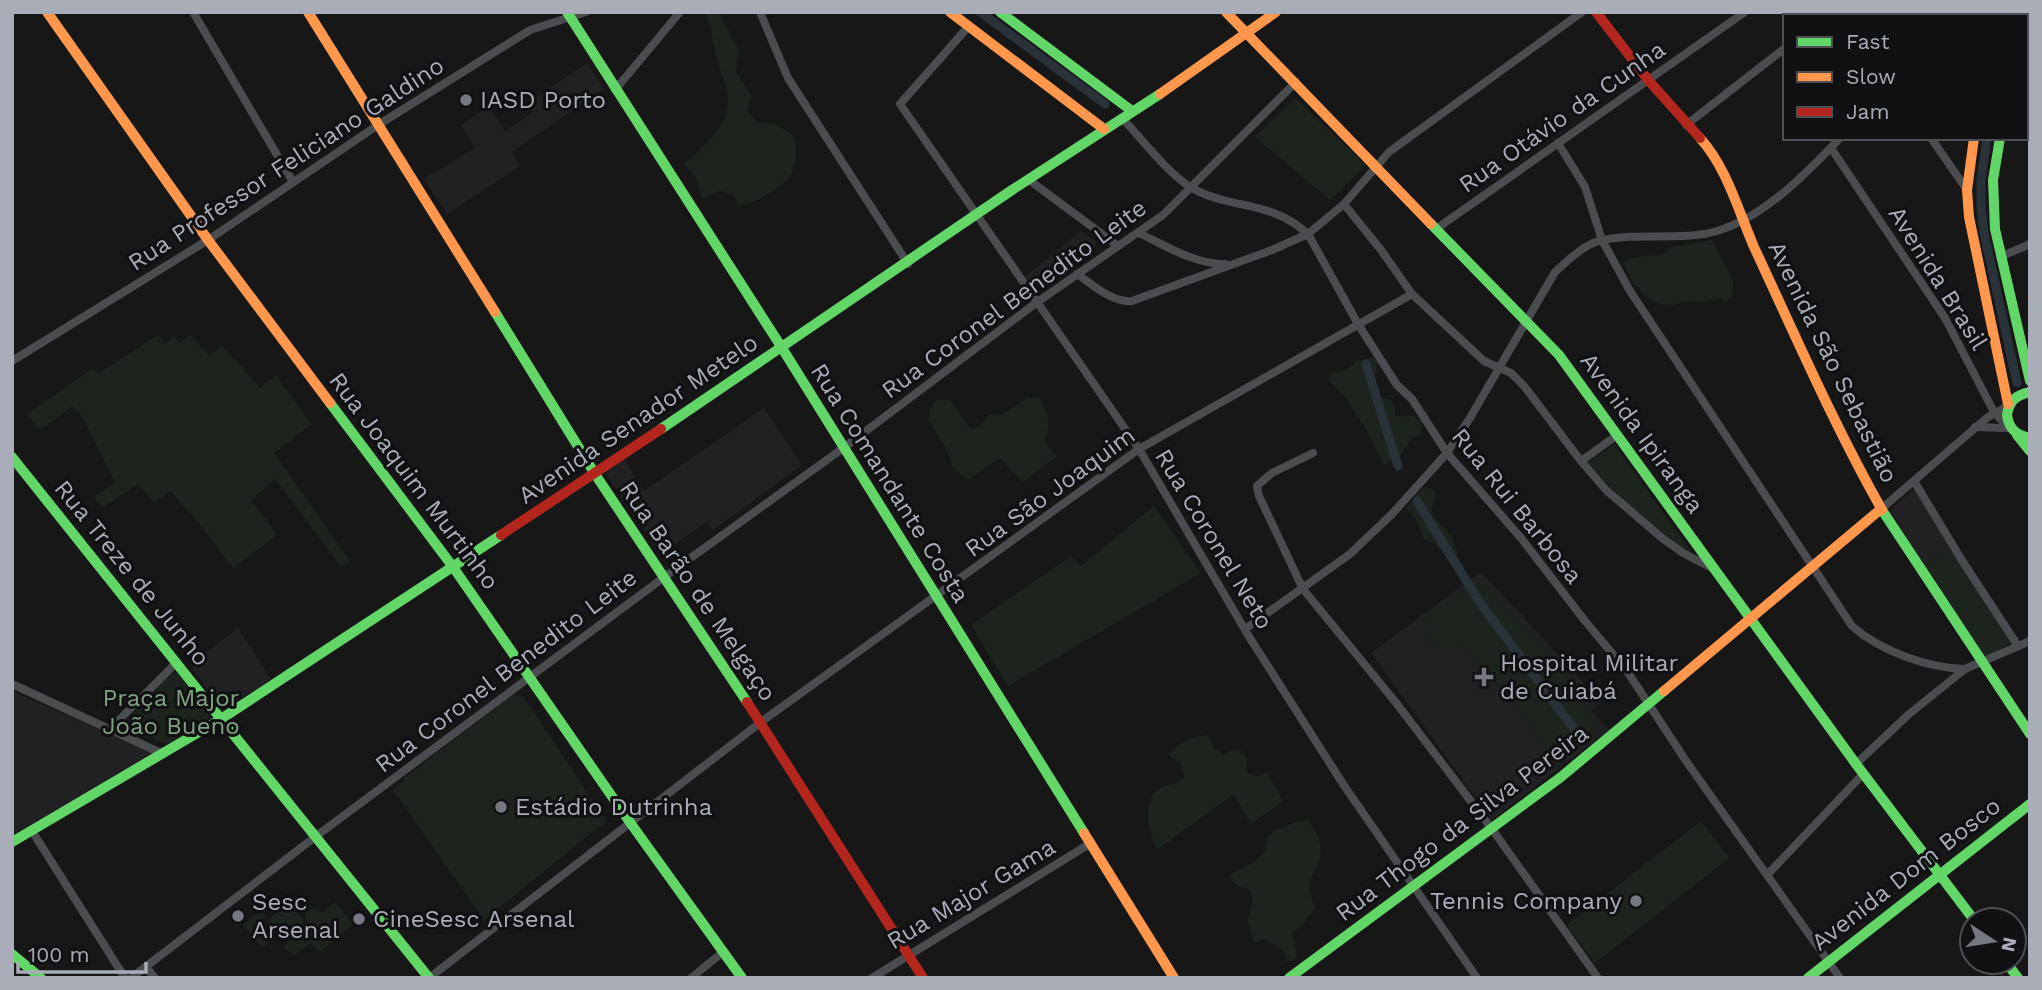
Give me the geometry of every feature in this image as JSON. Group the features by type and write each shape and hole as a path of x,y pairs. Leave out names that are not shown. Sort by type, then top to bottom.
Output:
{"street":[{"name":"Rua Joaquim Murtinho","path":"47,12 208,240 453,567 629,821 742,978"},
{"path":"193,12 293,182"},
{"name":"Rua Barão de Melgaço","path":"308,12 594,474 761,722 923,978"},
{"name":"Rua Professor Feliciano Galdino","path":"12,361 208,240 379,125 530,30 569,15 586,12"},
{"path":"615,90 680,12"},
{"path":"760,12 788,78 908,264"},
{"path":"950,12 1104,129"},
{"path":"1000,12 1127,115"},
{"name":"Avenida Ipiranga","path":"1226,12 1559,355 1856,764 1963,906"},
{"name":"Avenida Senador Metelo","path":"12,842 221,719 453,567 908,264 976,215 1248,34 1276,12"},
{"path":"1077,274 1114,298 1126,302 1272,250 1308,234 1344,204 1389,152 1582,12"},
{"name":"Avenida São Sebastião","path":"1596,12 1648,81 1709,148 1728,182 1743,222 1833,419 1881,509 2030,734"},
{"name":"Rua Otávio da Cunha","path":"1436,229 1745,12"},
{"name":"Rua Comandante Costa","path":"569,15 782,348 1174,978"},
{"name":"Rua Coronel Neto","path":"968,27 900,104 1139,449 1245,629 1343,785 1477,978"},
{"path":"1686,124 1783,50"},
{"name":"Rua Coronel Benedito Leite","path":"131,978 315,837 663,578 843,448 1036,303 1163,215 1296,82"},
{"name":"Rua Rui Barbosa","path":"1127,115 1191,187 1280,214 1295,222 1308,234 1358,324 1397,385 1412,398 1447,453 1521,538 1627,671 1686,761 1840,978"},
{"path":"1245,629 1350,554 1392,514 1447,453 1555,272 1587,246 1602,240 1686,238 1743,222 1800,178 1838,140"},
{"path":"1932,140 1967,190"},
{"path":"1974,140 1967,190 1974,249 2008,405 2006,419 2013,432 2030,451"},
{"path":"2000,140 1992,197 2000,257 2030,381"},
{"path":"1558,143 1585,187 1602,240 1630,291 1844,615 1858,631 1883,645 1924,662 1965,669"},
{"name":"Avenida Brasil","path":"1831,148 1945,318 1994,412 2013,432"},
{"path":"1029,180 1118,246"},
{"path":"1344,204 1374,240 1412,294 1484,361 1511,373 1524,386 1606,490 1642,523 1683,553 1715,569"},
{"path":"1139,233 1194,259 1214,264 1231,264"},
{"path":"2000,257 2030,243"},
{"name":"Rua São Joaquim","path":"429,978 629,821 761,722 1139,449 1412,294"},
{"path":"1881,509 1994,412 2008,405 2016,396 2030,392"},
{"path":"1975,427 1992,426 2030,438"},
{"path":"1581,461 1616,436"},
{"path":"1313,453 1272,473 1257,486 1258,496 1303,589 1397,704 1492,829 1598,978"},
{"name":"Rua Treze de Junho","path":"12,457 429,978"},
{"path":"1914,481 2018,646"},
{"name":"Rua Thogo da Silva Pereira","path":"1289,978 1561,777 1881,509"},
{"path":"1856,764 1908,715 1965,669 2030,641"},
{"path":"110,730 177,662"},
{"path":"12,684 163,754"},
{"path":"1768,874 1864,773"},
{"name":"Avenida Dom Bosco","path":"1808,978 2030,804"},
{"path":"32,831 125,978"},
{"name":"Rua Major Gama","path":"872,978 1091,843"},
{"path":"691,978 723,952"},
{"path":"12,954 41,978"},
{"path":"146,967 155,978"}],"shaded area":[{"path":"587,63 604,89 512,152 520,166 447,214 424,179 475,148 461,125 489,106 505,131 532,113 527,103"},
{"path":"1081,231 1096,242 1096,246 1034,287 1030,287 1024,278"},
{"path":"764,408 802,465 713,530 707,522 660,554 605,472 624,459 644,491"},
{"path":"1915,488 1951,548 1923,565 1891,511"},
{"name":"Hospital Militar de Cuiabá","path":"1481,572 1602,702 1591,711 1609,730 1492,820 1371,653"},
{"path":"238,628 271,679 222,711 190,665"},
{"path":"12,691 155,754 12,835"}],"green space":[{"path":"704,12 719,12 739,51 736,71 751,96 747,111 757,122 776,124 794,136 796,155 790,176 770,193 738,205 734,195 720,191 702,199 696,177 683,163 715,134 722,123 728,103 711,29"},
{"path":"1295,98 1366,165 1330,200 1255,137"},
{"path":"1712,240 1733,280 1732,297 1726,302 1720,298 1701,303 1690,301 1673,305 1656,302 1641,292 1624,262 1635,257 1664,254 1672,247"},
{"path":"158,335 164,344 174,336 179,343 191,335 209,356 222,346 260,388 276,375 311,424 274,453 350,561 341,567 275,479 251,500 277,535 233,568 199,523 170,491 154,502 138,484 102,508 94,497 115,482 83,418 73,406 40,430 27,414 93,368 98,374"},
{"path":"1373,357 1378,363 1374,380 1380,398 1390,399 1395,406 1395,417 1411,415 1421,421 1421,435 1411,439 1401,456 1383,465 1347,399 1328,379 1334,372 1346,370 1356,362"},
{"path":"1027,398 1040,398 1048,418 1045,439 1048,447 1057,456 1023,482 1000,458 968,480 953,467 945,446 929,421 930,408 936,400 950,400 972,429 980,426 989,415 1002,415"},
{"path":"1614,444 1692,553 1667,540 1652,528 1588,463"},
{"path":"1423,488 1433,489 1437,497 1432,508 1433,515 1450,535 1456,549 1458,556 1451,564 1435,543 1424,540 1417,520 1406,508"},
{"path":"1154,506 1201,573 1008,686 971,625 1071,556 1081,566"},
{"path":"1951,548 2012,642 1984,657 1923,565"},
{"path":"1475,581 1492,591 1503,608 1587,693 1592,703 1589,709 1597,736 1558,766 1475,656 1462,648 1432,646 1424,617 1449,598 1464,592"},
{"name":"Praça Major João Bueno","path":"176,672 209,714 208,720 167,744 126,730 126,722 132,715 171,673"},
{"name":"Estádio Dutrinha","path":"514,694 521,695 532,709 606,821 484,920 393,790 403,779"},
{"path":"1208,735 1214,749 1224,755 1233,749 1241,751 1247,758 1247,773 1257,776 1267,772 1283,801 1251,824 1234,794 1158,849 1149,826 1151,800 1160,788 1174,784 1184,777 1181,764 1169,755 1186,740"},
{"path":"1299,821 1309,821 1319,841 1318,864 1309,883 1315,908 1305,922 1292,933 1297,955 1293,961 1286,961 1284,951 1264,939 1254,943 1248,921 1253,898 1249,889 1239,887 1229,877 1265,852 1267,839 1273,831"},
{"name":"Tennis Company","path":"1701,821 1729,858 1595,963 1567,925"},
{"path":"278,896 284,903 281,902 270,910 264,909 265,919 256,920 259,929 270,938 262,948 243,925"},
{"path":"335,902 353,924 320,952 311,943 294,955 284,948 287,942 294,939 284,924 274,931 266,926 274,915 292,910 309,928 311,925 306,919 306,912 315,908 323,912"}],"waterway":[{"path":"980,12 1105,104"},
{"path":"2028,62 2030,58"},
{"path":"1987,140 1981,180 1984,233 2017,383"},
{"path":"1366,364 1398,466"},
{"path":"1417,501 1480,603 1577,733"}],"traffic: fast":[{"path":"567,12 782,348 1084,833"},
{"path":"1000,12 1132,111"},
{"path":"661,429 1012,190 1160,94"},
{"path":"2000,140 1993,180 1995,229 2030,381"},
{"path":"1431,224 1559,355 1856,764 1963,906"},
{"path":"495,312 595,474 747,702"},
{"path":"2030,392 2014,399 2007,415 2014,431 2030,438"},
{"path":"330,403 453,567 629,821 742,978"},
{"path":"2017,435 2030,451"},
{"path":"12,457 221,719 12,842"},
{"path":"1882,510 2030,734"},
{"path":"429,978 221,719 501,535"},
{"path":"1289,978 1561,777 1664,691"},
{"path":"1808,978 2030,804"},
{"path":"12,954 41,978"}],"traffic: slow":[{"path":"47,12 208,240 330,403"},
{"path":"308,12 495,312"},
{"path":"950,12 1104,129"},
{"path":"1226,12 1431,224"},
{"path":"1160,94 1276,12"},
{"path":"2028,29 2030,25"},
{"path":"1700,138 1725,176 1754,247 1815,380 1882,510"},
{"path":"1974,140 1967,190 1969,217 2008,404"},
{"path":"1664,691 1881,509"},
{"path":"1084,833 1174,978"}],"traffic: jam":[{"path":"1596,12 1649,81 1700,138"},
{"path":"501,535 661,429"},
{"path":"747,702 923,978"}],"place":[{"name":"IASD Porto","path":"466,100"},
{"name":"Hospital Militar de Cuiabá","path":"1484,677"},
{"name":"Estádio Dutrinha","path":"501,807"},
{"name":"Tennis Company","path":"1636,901"},
{"name":"Sesc Arsenal","path":"238,916"},
{"name":"CineSesc Arsenal","path":"359,919"}]}
